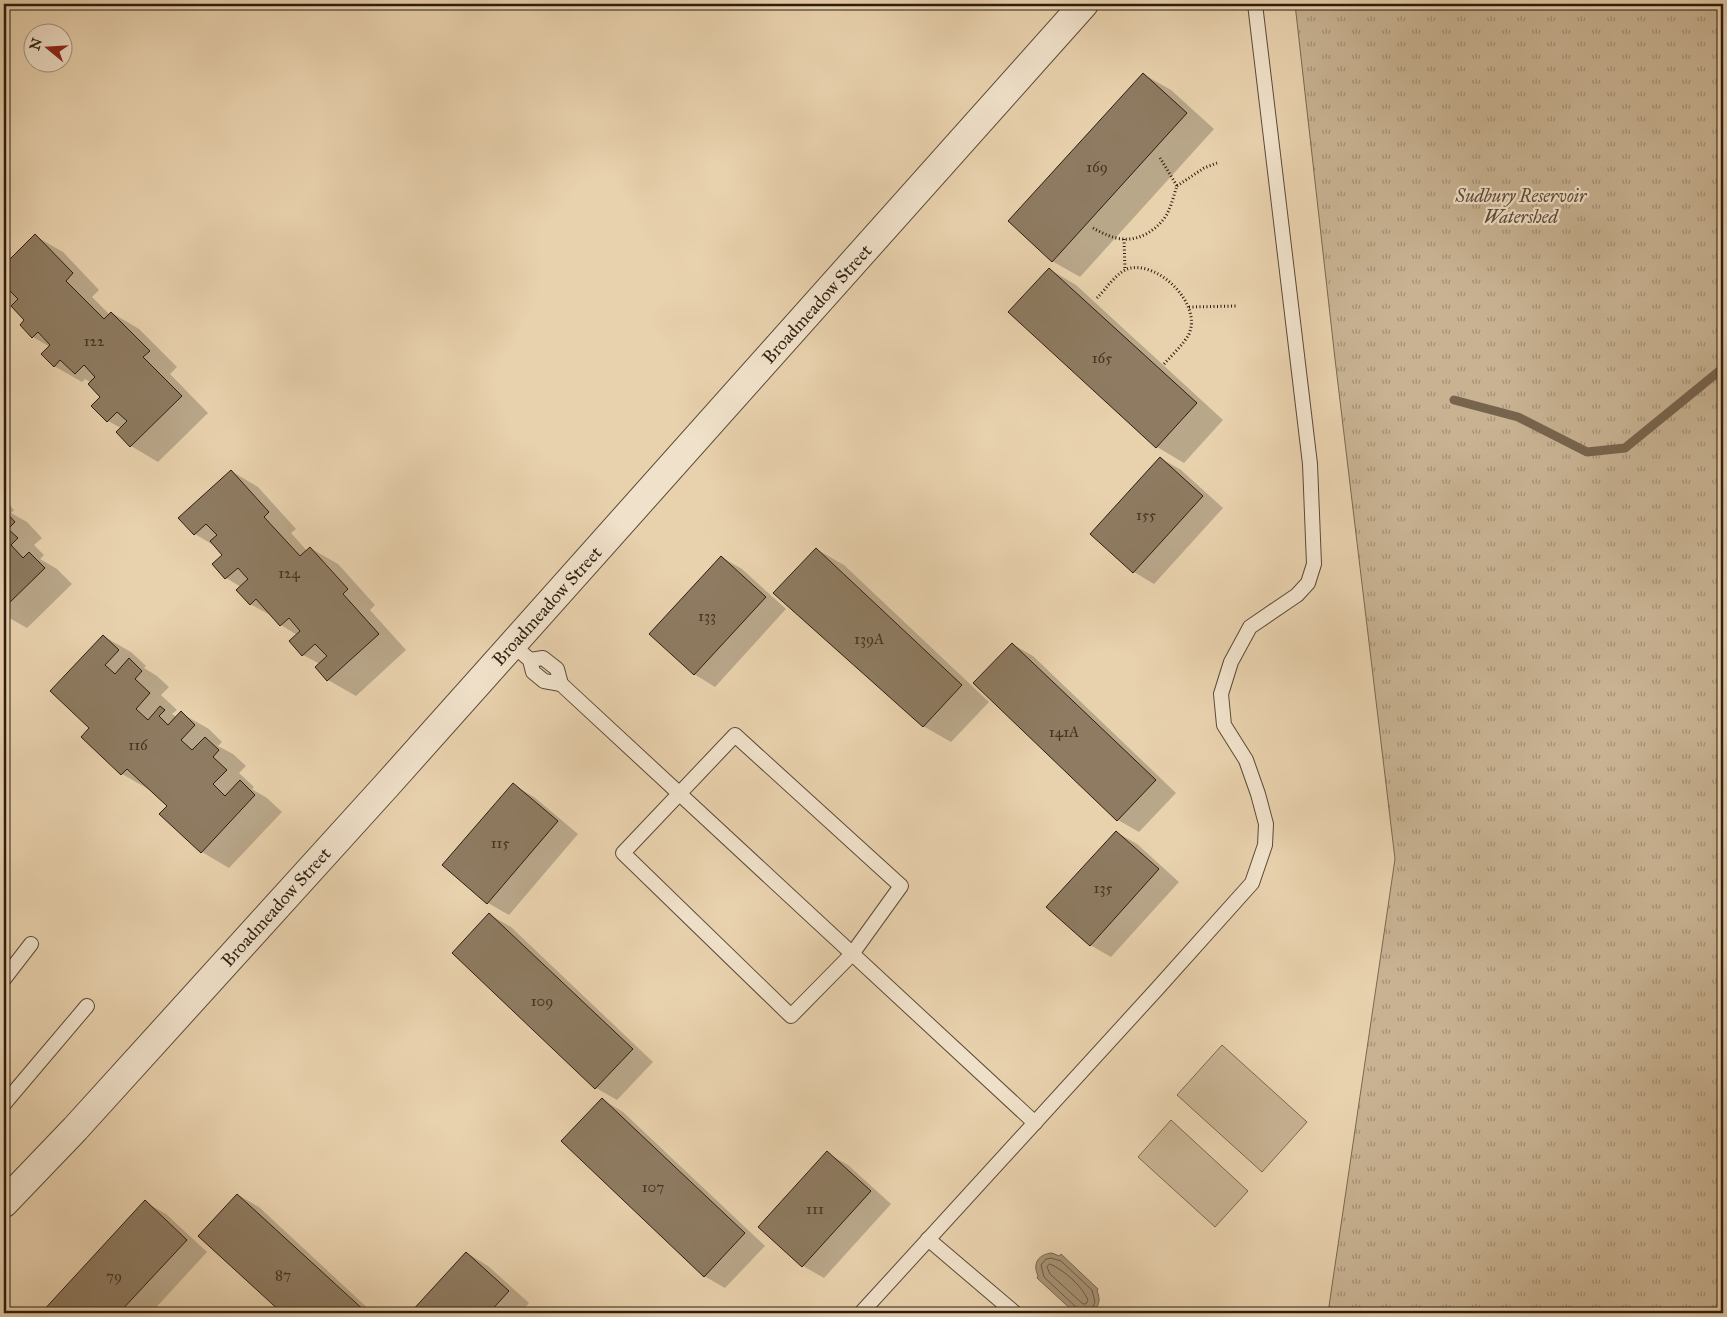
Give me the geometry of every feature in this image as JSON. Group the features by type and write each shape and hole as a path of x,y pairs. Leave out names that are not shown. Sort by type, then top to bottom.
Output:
{"street":[{"name":"Broadmeadow Street","path":"4,1203 522,652 1084,4"}],"lane":[{"path":"861,1313 1252,883 1265,845 1266,824 1258,794 1246,760 1224,725 1221,694 1231,662 1250,627 1297,595 1308,582 1314,564 1310,464 1255,4"},
{"path":"522,652 533,672 544,681 561,684 1035,1123"},
{"path":"735,735 901,886 852,954 790,1016 623,853 735,735"},
{"path":"4,979 31,944"},
{"path":"4,1104 86,1006"},
{"path":"928,1239 1015,1313"}],"path":[{"path":"1160,158 1177,186"},
{"path":"1093,228 1112,237 1124,240 1138,238 1152,231 1168,212 1177,186 1204,168 1217,164"},
{"path":"1124,240 1126,270"},
{"path":"1097,298 1120,273 1131,268 1148,270 1162,277 1178,291 1189,307 1191,321 1189,333 1164,364"},
{"path":"1189,307 1237,306"}],"green space":[{"name":"Sudbury Reservoir Watershed","path":"1295,4 1723,4 1723,1313 1328,1313 1395,859 1335,359"},
{"path":"1222,1045 1307,1122 1262,1172 1177,1095"},
{"path":"1171,1120 1248,1191 1215,1227 1138,1157"}],"water":[{"path":"1052,1253 1059,1256 1061,1254 1098,1289 1099,1301 1095,1309 1087,1313 1077,1311 1075,1313 1037,1278 1036,1263 1043,1255"}],"building":[{"path":"1143,73 1187,113 1052,262 1008,221"},
{"path":"35,234 73,273 66,281 104,319 111,312 150,351 143,357 182,396 130,447 116,432 127,421 117,412 107,422 91,406 100,397 88,384 95,377 84,365 75,374 60,360 54,367 41,354 50,345 38,332 32,338 20,325 24,320 11,306 18,299 8,289 4,292 4,265"},
{"path":"1049,268 1197,403 1156,448 1008,312"},
{"path":"1160,457 1203,496 1133,573 1090,534"},
{"path":"231,470 269,512 264,517 300,556 310,547 348,589 343,594 379,634 327,681 315,667 327,656 315,644 302,656 289,641 300,631 289,618 280,626 256,599 250,605 236,590 248,579 238,568 225,579 212,564 222,555 210,541 217,535 206,524 194,535 178,518"},
{"path":"4,510 15,522 8,529 18,538 11,545 23,558 29,552 45,568 4,608"},
{"path":"816,548 962,685 923,727 773,593"},
{"path":"721,556 766,597 694,675 649,634"},
{"path":"103,635 119,650 105,665 115,674 129,658 142,671 135,679 150,693 136,709 148,720 160,706 165,710 159,716 168,725 181,711 195,725 181,740 192,750 205,737 219,750 213,757 227,770 213,784 225,796 240,780 255,795 201,853 159,814 167,806 127,769 121,775 81,737 89,728 50,691"},
{"path":"1012,643 1156,780 1117,821 973,683"},
{"path":"513,783 558,821 487,904 442,865"},
{"path":"1116,831 1159,869 1090,946 1046,907"},
{"path":"489,913 633,1049 595,1089 452,953"},
{"path":"602,1098 745,1233 704,1277 561,1141"},
{"path":"827,1151 871,1191 802,1267 758,1227"},
{"path":"237,1194 367,1313 282,1313 198,1236"},
{"path":"145,1200 187,1240 119,1313 41,1313"},
{"path":"466,1252 509,1291 489,1313 410,1313"}],"waterway":[{"path":"1454,400 1518,417 1587,452 1625,448 1723,368"}]}
